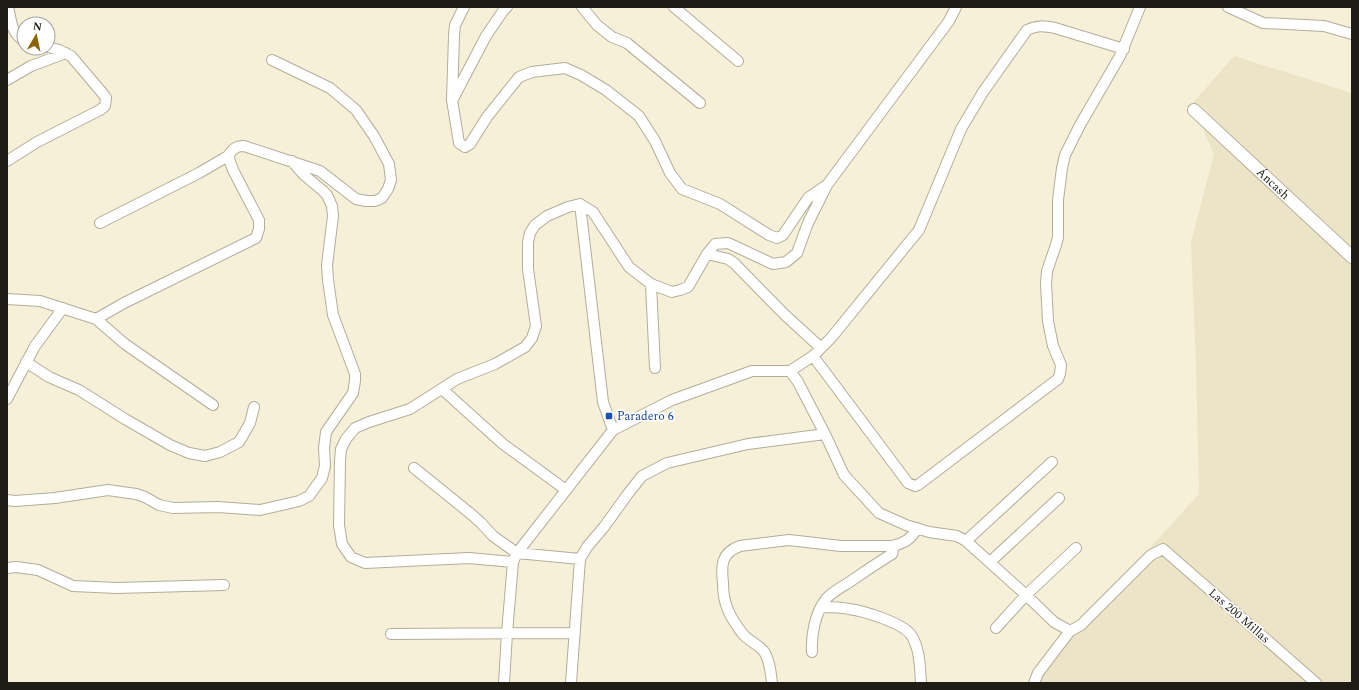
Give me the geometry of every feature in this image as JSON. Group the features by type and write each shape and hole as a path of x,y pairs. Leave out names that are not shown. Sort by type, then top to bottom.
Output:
{"street":[{"path":"8,7 12,27 16,33"},
{"path":"464,7 455,24 452,100 459,143 465,147 470,144 487,117 519,77 532,72 565,68 576,72 606,90 639,116 655,142 670,173 682,189 720,204 769,235 777,238 783,235 808,198 827,185"},
{"path":"452,100 486,36 507,7"},
{"path":"582,7 597,26 612,37 627,43 700,103"},
{"path":"674,7 738,61"},
{"path":"580,559 469,558 365,563 350,557 342,544 339,525 341,449 346,439 356,428 368,422 410,409 457,379 495,364 526,347 532,338 536,326 528,269 528,242 530,233 535,225 547,216 568,207 580,204 593,212 629,267 651,284 672,292 688,287 707,254 715,244 728,243 773,264 786,262 797,253 808,223 827,185 949,21 956,7"},
{"path":"813,356 908,483 914,486 918,485 1058,379 1061,365 1053,346 1048,321 1046,284 1047,271 1058,237 1058,200 1062,168 1065,155 1080,125 1124,49 1140,7"},
{"path":"1228,7 1263,23 1324,26 1352,34"},
{"path":"504,683 507,633 515,558 613,430 672,400 752,371 790,371 813,356 822,348 919,230 961,129 983,92 1027,30 1034,26 1055,28 1124,49"},
{"path":"7,161 37,142 105,106 106,98 75,60 66,53 56,50"},
{"path":"7,80 31,66 66,53"},
{"path":"100,223 199,173 228,156 232,149 237,146 244,146 320,171 356,199 375,201 382,198 388,189 391,180 389,164 374,136 356,110 330,88 272,60"},
{"name":"Áncash","path":"1194,110 1351,253"},
{"path":"96,319 124,303 256,238 259,229 259,220 233,170 228,156"},
{"path":"7,500 55,498 99,491 117,490 136,494 159,505 174,508 218,507 260,510 299,501 309,496 322,478 325,466 324,448 326,432 353,393 355,374 333,315 328,280 329,250 333,216 332,206 322,190 304,175 292,161"},
{"path":"580,204 603,402 613,430"},
{"path":"707,254 734,263 784,314 822,348"},
{"path":"651,284 655,368"},
{"path":"7,299 40,301 96,319 125,344 213,406"},
{"path":"7,399 35,346 63,308"},
{"path":"26,362 49,377 79,390 170,446 189,453 205,456 220,452 239,442 250,424 254,407"},
{"path":"790,371 798,382 844,475 879,513 906,525 957,536 966,540 1054,622 1070,631 1038,673 1034,683"},
{"path":"442,389 503,444 566,490"},
{"path":"571,683 580,559 587,547 642,476 667,463 748,444 825,434"},
{"path":"966,540 1052,462"},
{"path":"414,468 481,522 515,558"},
{"path":"990,562 1059,498"},
{"path":"772,683 771,673 765,653 743,635 728,610 724,595 721,570 726,556 734,548 740,546 777,541 801,541 841,546 892,546 898,545 909,539 917,528"},
{"path":"812,652 812,638 814,629 825,600 834,591 892,554 892,546"},
{"path":"996,628 1026,595 1076,548"},
{"name":"Las 200 Millas","path":"1070,631 1081,625 1151,555 1163,549 1316,683"},
{"path":"7,568 16,567 38,570 73,586 117,588 224,585"},
{"path":"822,607 849,609 903,627 911,635 916,647 920,663 921,683"},
{"path":"391,634 575,633"}],"shaded area":[{"path":"1234,56 1352,93 1352,683 1027,683 1199,494 1191,242 1214,154 1192,104"}],"place":[{"name":"Paradero 6","path":"609,416"}]}
